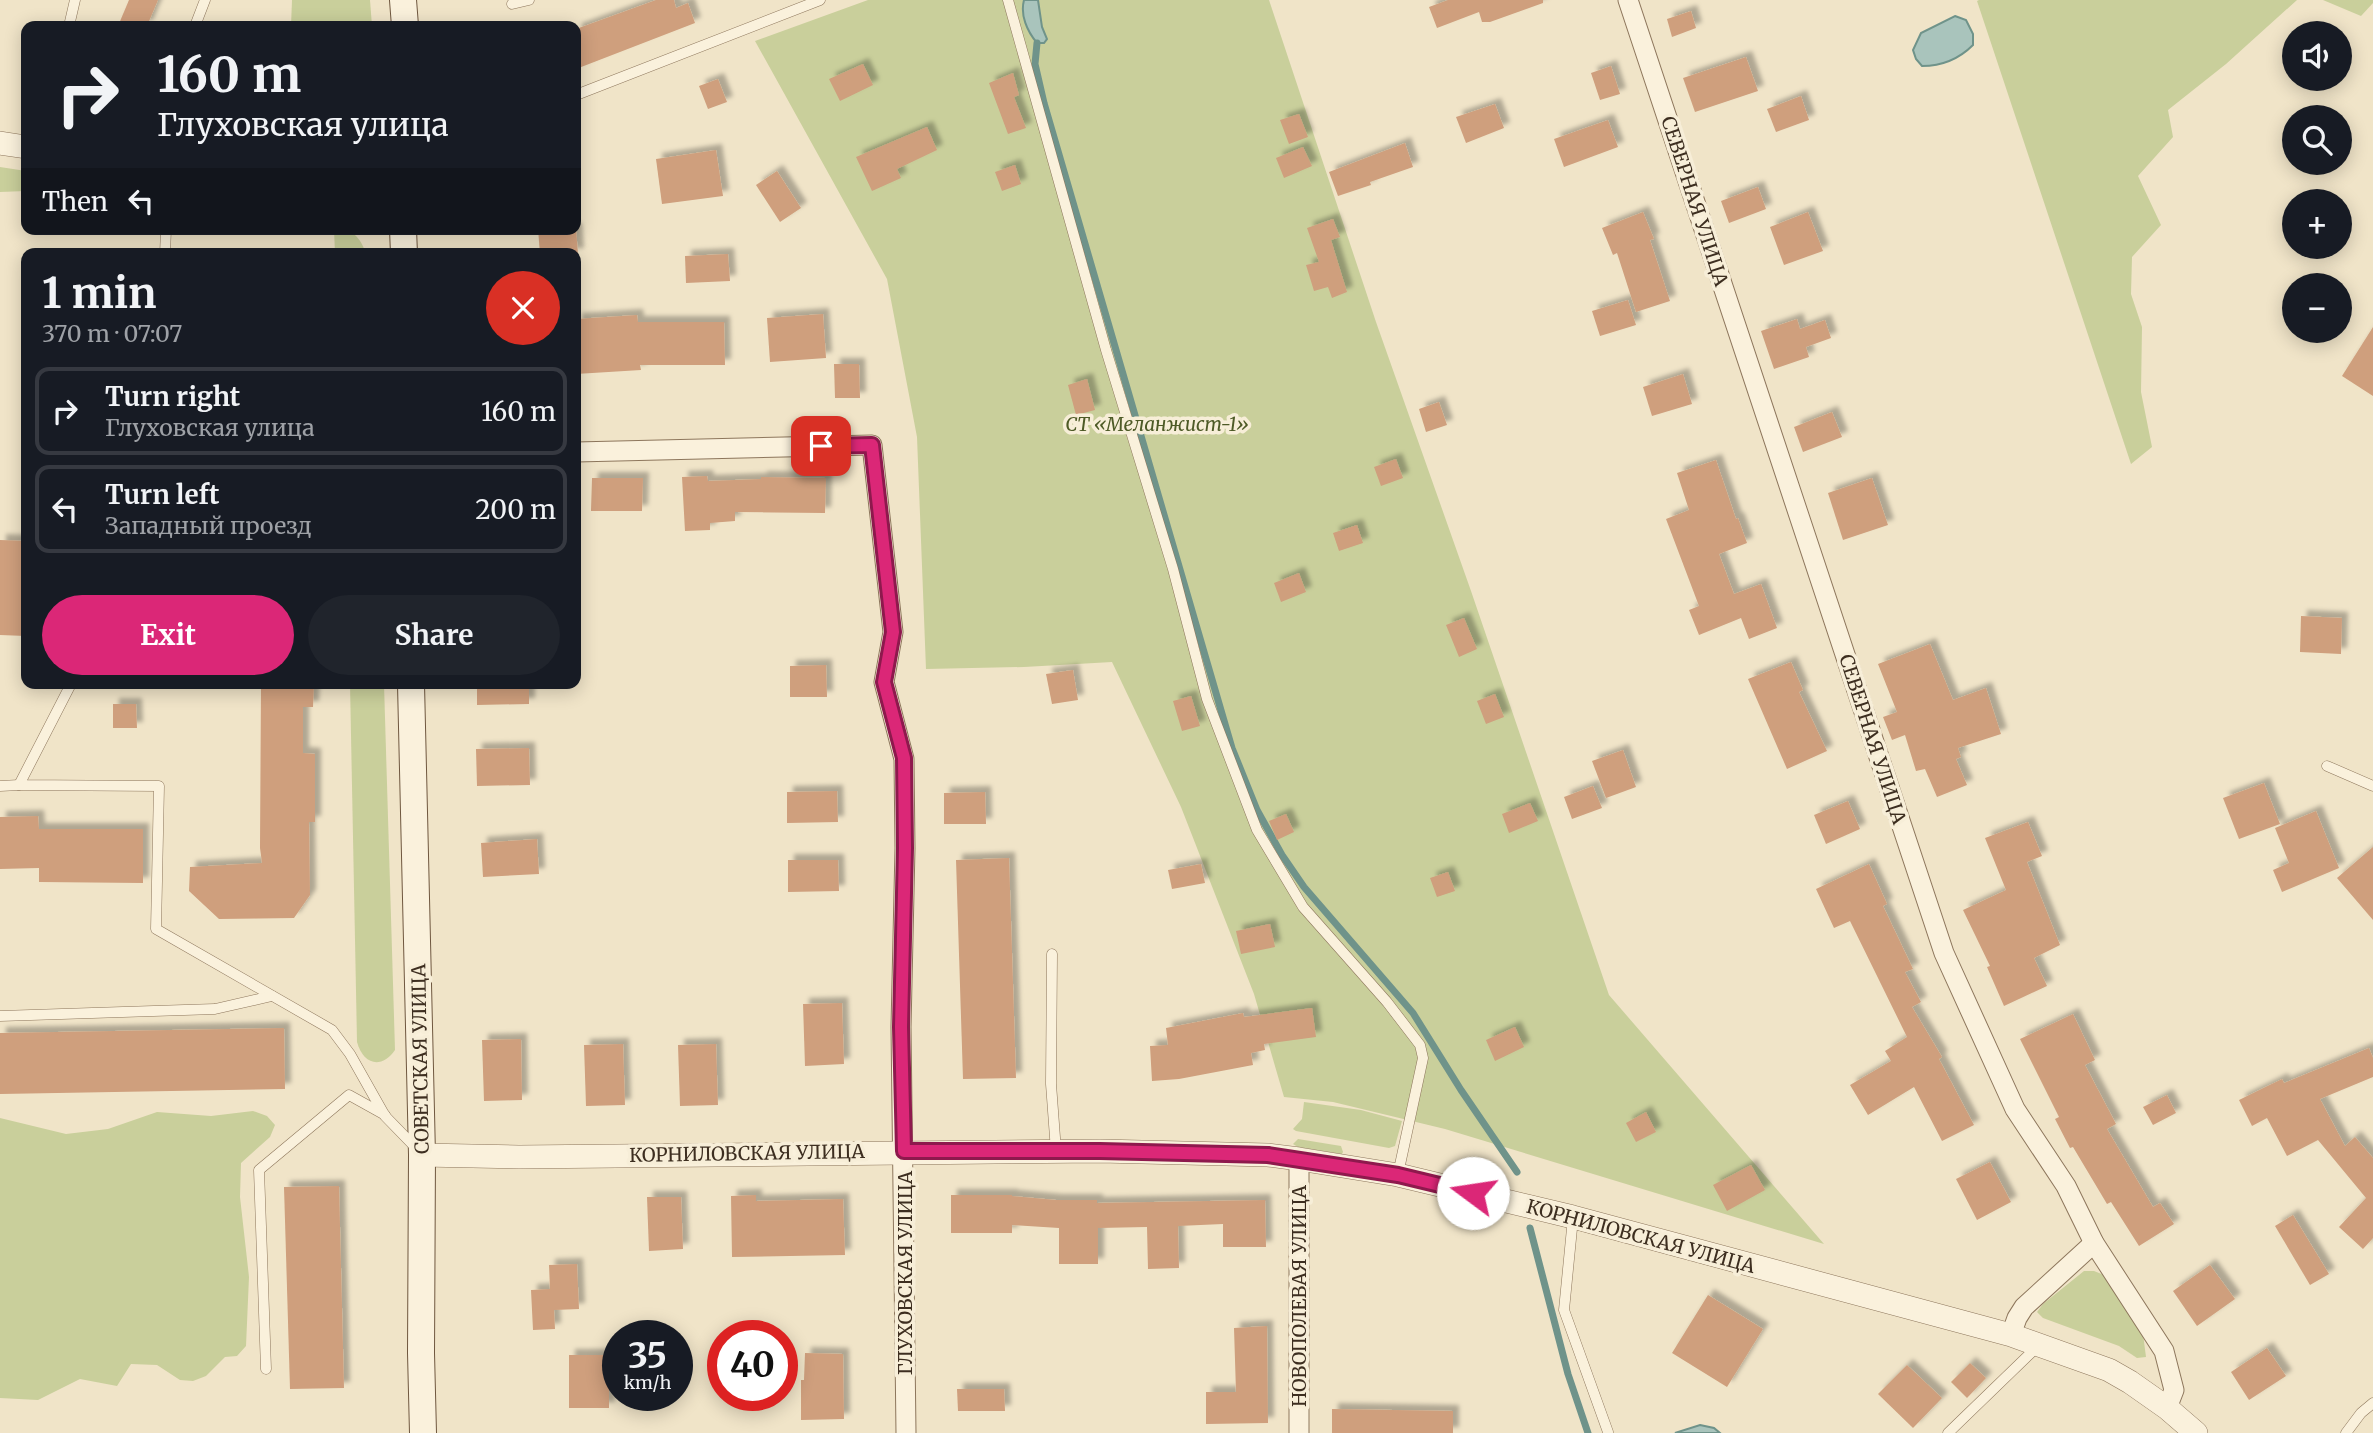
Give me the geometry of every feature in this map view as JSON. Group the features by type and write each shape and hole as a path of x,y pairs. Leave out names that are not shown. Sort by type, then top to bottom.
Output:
{"main road":[{"path":"403,0 405,21"},
{"name":"СОВЕТСКАЯ УЛИЦА","path":"411,689 422,1155 423,1433"}],"street":[{"name":"СЕВЕРНАЯ УЛИЦА","path":"1628,0 1944,953 2015,1109 2066,1186 2094,1243 2164,1351 2174,1390 2167,1408"},
{"path":"0,143 21,146"},
{"name":"ГЛУХОВСКАЯ УЛИЦА","path":"581,452 872,445 893,632 884,682 904,758 901,1027 906,1433"},
{"name":"КОРНИЛОВСКАЯ УЛИЦА","path":"422,1155 519,1157 1056,1151 1268,1155 1299,1159 1398,1175 1573,1217 2011,1335 2109,1370 2167,1408"},
{"name":"НОВОПОЛЕВАЯ УЛИЦА","path":"1299,1159 1299,1433"},
{"path":"2011,1335 2024,1307 2094,1243"},
{"path":"2167,1408 2196,1433"}],"lane":[{"path":"70,21 75,0"},
{"path":"197,21 205,0"},
{"path":"512,4 529,0"},
{"path":"581,93 821,0"},
{"path":"1008,0 1106,350 1173,569 1207,699 1257,830 1303,907 1387,1002 1420,1045 1423,1058 1398,1175"},
{"path":"19,785 68,689"},
{"path":"2327,766 2373,786"},
{"path":"0,786 159,786 156,929 332,1030 346,1047 385,1116 422,1155"},
{"path":"1052,954 1051,1084 1056,1151"},
{"path":"0,1016 215,1009 272,996"},
{"path":"266,1369 259,1170 349,1095 385,1116"},
{"path":"1573,1217 1564,1310 1608,1432"},
{"path":"1948,1433 2039,1345"},
{"path":"2346,1433 2361,1413 2373,1403"}],"green space":[{"path":"292,0 370,0 372,21 291,21"},
{"name":"СТ «Меланжист-1»","path":"868,0 1269,0 1376,322 1609,995 1824,1244 1445,1129 1333,1102 1284,1097 1254,994 1181,807 1112,662 926,669 917,437 887,279 755,41"},
{"path":"2297,0 2226,64 2168,110 2173,137 2138,176 2161,225 2132,257 2131,294 2142,327 2141,392 2152,447 2131,464 1977,1"},
{"path":"2323,0 2373,0 2373,3 2361,16"},
{"path":"0,167 21,170 21,191 0,192"},
{"path":"334,235 354,235 363,248 335,248"},
{"path":"350,689 384,689 395,1050 384,1060 373,1062 364,1055 357,1042"},
{"path":"1304,1102 1361,1110 1402,1121 1395,1146 1389,1148 1296,1131 1293,1129 1302,1119"},
{"path":"253,1111 267,1116 275,1125 270,1137 241,1163 240,1197 249,1277 246,1346 237,1356 225,1357 206,1376 193,1381 180,1380 157,1365 131,1364 117,1386 80,1379 38,1400 0,1398 0,1118 66,1134 108,1129 157,1112 211,1116"},
{"path":"1298,1139 1341,1146 1343,1152 1298,1147 1293,1144"},
{"path":"2084,1271 2104,1275 2143,1334 2146,1357 2137,1358 2119,1346 2043,1318 2037,1312"}],"water":[{"path":"1024,0 1038,0 1042,27 1047,39 1044,43 1037,43 1027,28 1023,11"},
{"path":"1955,16 1966,20 1973,34 1973,45 1949,61 1922,66 1913,50 1921,33"},
{"path":"1700,1425 1714,1428 1720,1433 1675,1433"}],"building":[{"path":"129,0 158,0 149,21 120,21"},
{"path":"656,0 674,0 676,8 688,3 695,23 581,67 581,27"},
{"path":"1448,0 1543,0 1543,3 1490,22 1482,22 1479,12 1437,28 1429,7"},
{"path":"1691,11 1696,28 1672,37 1667,19"},
{"path":"1746,57 1758,91 1695,112 1683,78"},
{"path":"863,64 873,85 840,101 829,79"},
{"path":"1611,66 1620,94 1600,100 1591,73"},
{"path":"1013,73 1019,95 1014,97 1026,128 1008,134 989,83"},
{"path":"718,79 727,102 708,109 699,86"},
{"path":"1801,96 1809,120 1776,132 1767,109"},
{"path":"1495,104 1504,128 1466,143 1456,117"},
{"path":"1299,114 1308,137 1289,144 1280,120"},
{"path":"1608,120 1618,147 1564,167 1554,139"},
{"path":"927,127 937,150 897,169 901,178 872,191 856,157"},
{"path":"1405,143 1413,167 1338,196 1329,172"},
{"path":"1303,147 1312,166 1284,178 1276,158"},
{"path":"716,150 723,196 662,204 656,159"},
{"path":"1015,165 1021,184 1002,191 995,172"},
{"path":"777,171 801,208 780,222 756,185"},
{"path":"1758,187 1766,209 1729,223 1721,201"},
{"path":"1643,212 1654,239 1650,240 1670,301 1636,312 1617,253 1613,255 1602,228"},
{"path":"1808,212 1823,251 1784,265 1770,227"},
{"path":"1333,219 1340,237 1331,240 1347,292 1332,298 1328,287 1314,291 1306,265 1319,262 1307,228"},
{"path":"538,235 576,235 578,248 540,248"},
{"path":"728,254 730,281 686,283 685,256"},
{"path":"1628,300 1636,325 1600,336 1592,311"},
{"path":"823,314 826,358 770,362 767,318"},
{"path":"637,315 638,322 724,322 725,365 640,365 641,370 581,374 581,319"},
{"path":"1797,319 1800,329 1825,320 1831,338 1806,347 1809,357 1774,369 1761,331"},
{"path":"2373,327 2373,396 2342,376"},
{"path":"834,364 859,364 860,398 835,398"},
{"path":"1683,374 1692,404 1652,416 1643,387"},
{"path":"1087,379 1095,410 1076,415 1068,385"},
{"path":"1439,402 1447,425 1426,432 1419,409"},
{"path":"1832,412 1842,437 1803,452 1794,427"},
{"path":"1396,459 1403,478 1381,486 1374,467"},
{"path":"1716,460 1747,543 1719,554 1734,594 1761,584 1777,628 1749,639 1741,618 1699,635 1689,610 1699,606 1666,519 1689,510 1677,473"},
{"path":"707,476 708,481 761,477 826,478 825,513 735,512 735,521 710,523 710,530 685,531 682,477"},
{"path":"592,478 643,478 642,511 591,511"},
{"path":"1872,478 1888,525 1843,540 1828,493"},
{"path":"1357,525 1363,543 1339,551 1333,533"},
{"path":"0,540 21,541 21,636 0,635"},
{"path":"1299,573 1306,592 1281,602 1274,583"},
{"path":"2301,616 2342,618 2341,654 2300,652"},
{"path":"1464,618 1477,649 1459,657 1446,625"},
{"path":"1930,644 1953,700 1986,688 2001,734 1958,748 1961,757 1956,759 1967,785 1937,797 1925,769 1916,771 1905,735 1892,740 1883,717 1897,712 1878,664"},
{"path":"1791,662 1803,690 1799,692 1827,751 1787,769 1748,679"},
{"path":"826,665 827,697 790,697 790,666"},
{"path":"1073,670 1078,700 1052,704 1046,674"},
{"path":"261,689 314,689 313,707 303,707 303,753 315,754 315,822 309,822 310,895 294,918 219,919 189,891 190,867 262,863"},
{"path":"477,689 529,689 529,704 477,705"},
{"path":"1495,694 1504,717 1486,724 1477,701"},
{"path":"1191,696 1200,726 1182,731 1173,701"},
{"path":"113,704 136,704 137,728 113,728"},
{"path":"529,748 530,785 477,786 476,749"},
{"path":"1623,750 1636,787 1606,798 1592,761"},
{"path":"2264,783 2280,824 2239,839 2223,798"},
{"path":"1593,786 1602,808 1572,819 1564,797"},
{"path":"837,791 838,822 787,823 787,792"},
{"path":"985,792 986,824 944,824 944,793"},
{"path":"1848,801 1860,829 1826,844 1814,815"},
{"path":"1530,803 1538,821 1509,833 1502,814"},
{"path":"2316,811 2339,868 2282,892 2273,870 2289,863 2275,828"},
{"path":"1286,814 1294,832 1277,840 1269,821"},
{"path":"38,816 39,829 143,829 143,883 39,882 39,868 0,869 0,817"},
{"path":"2028,822 2042,856 2027,862 2060,945 2034,958 2047,986 2004,1006 1987,967 1990,966 1963,910 2006,890 1985,838"},
{"path":"537,839 539,874 483,877 481,843"},
{"path":"2373,847 2373,920 2337,878"},
{"path":"1009,858 1016,1078 963,1079 956,860"},
{"path":"788,860 838,860 839,891 788,892"},
{"path":"1201,864 1205,883 1172,889 1168,870"},
{"path":"1869,864 1887,904 1883,906 1913,969 1905,972 1921,1002 1912,1007 1942,1057 1939,1059 1974,1125 1942,1141 1914,1087 1868,1115 1850,1085 1891,1061 1885,1051 1907,1037 1850,921 1834,928 1816,889"},
{"path":"1448,872 1455,891 1437,897 1430,878"},
{"path":"1270,924 1275,947 1241,954 1236,931"},
{"path":"842,1003 844,1064 805,1066 803,1004"},
{"path":"1312,1008 1316,1037 1264,1044 1265,1050 1251,1053 1253,1065 1179,1079 1152,1081 1150,1046 1168,1045 1166,1028 1243,1013 1244,1017"},
{"path":"2073,1014 2095,1060 2085,1065 2116,1124 2107,1129 2153,1207 2160,1203 2174,1224 2139,1246 2111,1202 2107,1204 2073,1147 2070,1148 2055,1119 2059,1117 2020,1039"},
{"path":"1515,1027 1524,1047 1495,1061 1486,1040"},
{"path":"284,1028 285,1089 0,1094 0,1033"},
{"path":"521,1039 522,1100 484,1101 482,1040"},
{"path":"623,1044 625,1105 586,1106 584,1045"},
{"path":"716,1044 718,1105 680,1106 678,1045"},
{"path":"2369,1048 2373,1058 2373,1077 2320,1099 2345,1146 2355,1137 2373,1158 2373,1238 2363,1249 2339,1227 2366,1198 2318,1140 2287,1156 2267,1118 2252,1126 2239,1100 2282,1079 2284,1083"},
{"path":"2167,1095 2176,1113 2153,1125 2143,1107"},
{"path":"1646,1112 1656,1132 1636,1142 1626,1123"},
{"path":"1990,1162 2011,1202 1977,1220 1956,1179"},
{"path":"1751,1165 1765,1190 1727,1211 1713,1185"},
{"path":"339,1186 344,1388 290,1389 284,1187"},
{"path":"756,1195 756,1201 843,1199 845,1255 732,1257 731,1196"},
{"path":"951,1195 1012,1195 1056,1200 1097,1200 1097,1203 1265,1200 1266,1247 1223,1247 1223,1224 1178,1226 1179,1268 1148,1269 1147,1227 1098,1228 1098,1264 1059,1264 1059,1228 1012,1225 1012,1233 951,1233"},
{"path":"647,1197 681,1197 683,1249 649,1251"},
{"path":"2293,1215 2329,1274 2310,1285 2275,1226"},
{"path":"577,1264 579,1309 554,1310 555,1329 533,1330 531,1290 550,1289 549,1265"},
{"path":"2210,1265 2235,1299 2197,1326 2173,1291"},
{"path":"1708,1295 1763,1329 1727,1387 1672,1353"},
{"path":"1267,1326 1268,1423 1206,1424 1206,1392 1236,1392 1234,1328"},
{"path":"2267,1348 2286,1376 2249,1400 2231,1372"},
{"path":"805,1353 843,1354 844,1419 801,1420 801,1380 804,1380"},
{"path":"569,1355 602,1355 602,1408 569,1408"},
{"path":"1970,1363 1986,1378 1967,1398 1951,1382"},
{"path":"1907,1365 1942,1398 1913,1428 1878,1394"},
{"path":"957,1389 1004,1389 1005,1411 958,1411"},
{"path":"1332,1409 1453,1411 1453,1433 1332,1433"}],"waterway":[{"path":"1037,43 1035,64 1044,103 1232,748 1257,810 1282,855 1304,887 1413,1013 1517,1172"},
{"path":"1530,1228 1568,1374 1588,1433"}],"route":[{"path":"821,446 872,445 893,632 884,682 904,758 901,1027 904,1151 1100,1151 1268,1155 1398,1175 1473,1193"}]}
